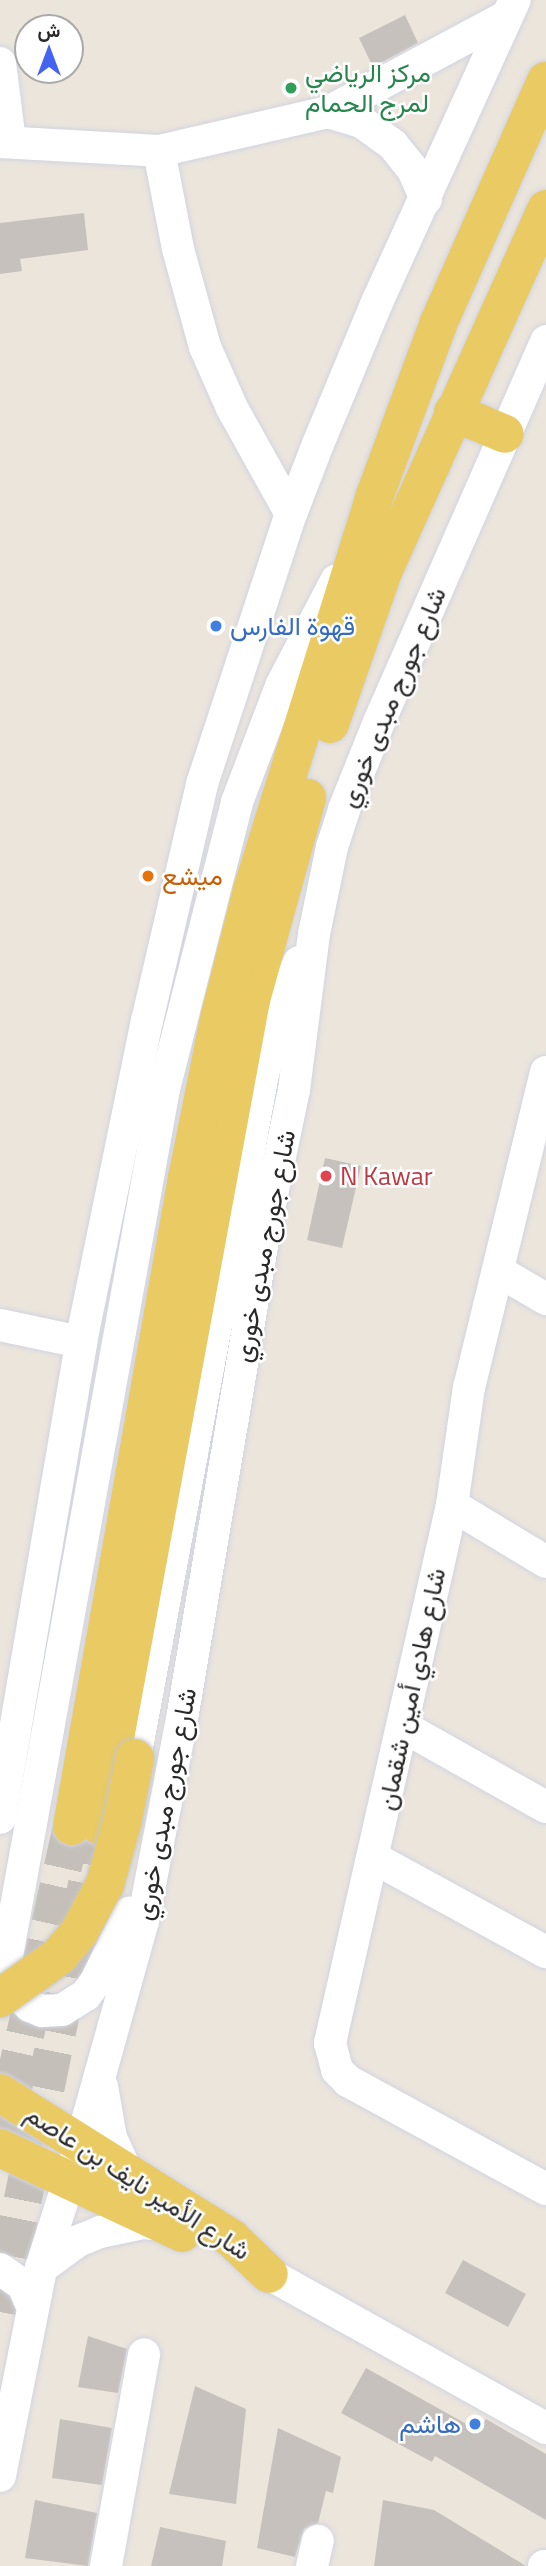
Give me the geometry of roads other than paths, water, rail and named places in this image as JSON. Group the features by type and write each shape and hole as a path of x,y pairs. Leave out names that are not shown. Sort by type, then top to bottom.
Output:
{"main road":[{"path":"546,81 439,322 362,531 275,813 220,1015 151,1372 85,1826 251,1000 302,814 383,572 546,209"},
{"path":"453,412 505,434"},
{"path":"2,1989 59,1956 79,1932 104,1884 122,1823 135,1758"},
{"name":"شارع الأمير نايف بن عاصم","path":"0,2093 231,2238 269,2274"},
{"name":"شارع الأمير نايف بن عاصم","path":"0,2148 269,2274"}],"street":[{"path":"0,63 5,141 159,151 328,112 511,8"},
{"path":"0,1818 5,1758 81,1342 147,1021 202,784 291,514 349,367 511,8"},
{"path":"328,112 363,123 393,145 413,170 426,199"},
{"path":"159,151 181,260 205,347 250,443 291,514"},
{"name":"شارع جورج مبدى خوري","path":"0,2476 41,2268 82,2143 143,1921 182,1719 263,1238 294,1090 314,934 344,809 544,349"},
{"path":"182,1719 130,1911 118,1940 91,1988 86,1995 62,2010 43,2011 18,1995 2,1989 163,1089 237,802 281,686 362,531"},
{"path":"135,1758 263,1073 283,1001 314,934"},
{"path":"137,1234 131,1185 147,1021"},
{"name":"شارع هادي أمين شقمان","path":"546,1072 469,1387 452,1504 374,1858 331,2029 331,2057 337,2070 348,2081 546,2189"},
{"path":"498,1271 546,1299"},
{"path":"0,1325 81,1342"},
{"path":"452,1504 546,1562"},
{"path":"402,1726 546,1807"},
{"path":"374,1858 546,1952"},
{"path":"103,2066 106,2119 118,2157 128,2175"},
{"path":"41,2268 78,2241 100,2232 144,2223 166,2226"},
{"path":"0,2269 23,2285 32,2306"},
{"path":"269,2274 546,2428"},
{"path":"106,2566 144,2354"}],"tunnel":[{"path":"0,2312 99,1825"},
{"path":"0,2146 72,1826"}],"place":[{"name":"مركز الرياضي لمرج الحمام","path":"291,88"},
{"name":"قهوة الفارس","path":"216,626"},
{"name":"ميشع","path":"148,876"},
{"name":"N Kawar","path":"326,1176"},
{"name":"هاشم","path":"475,2424"}]}
